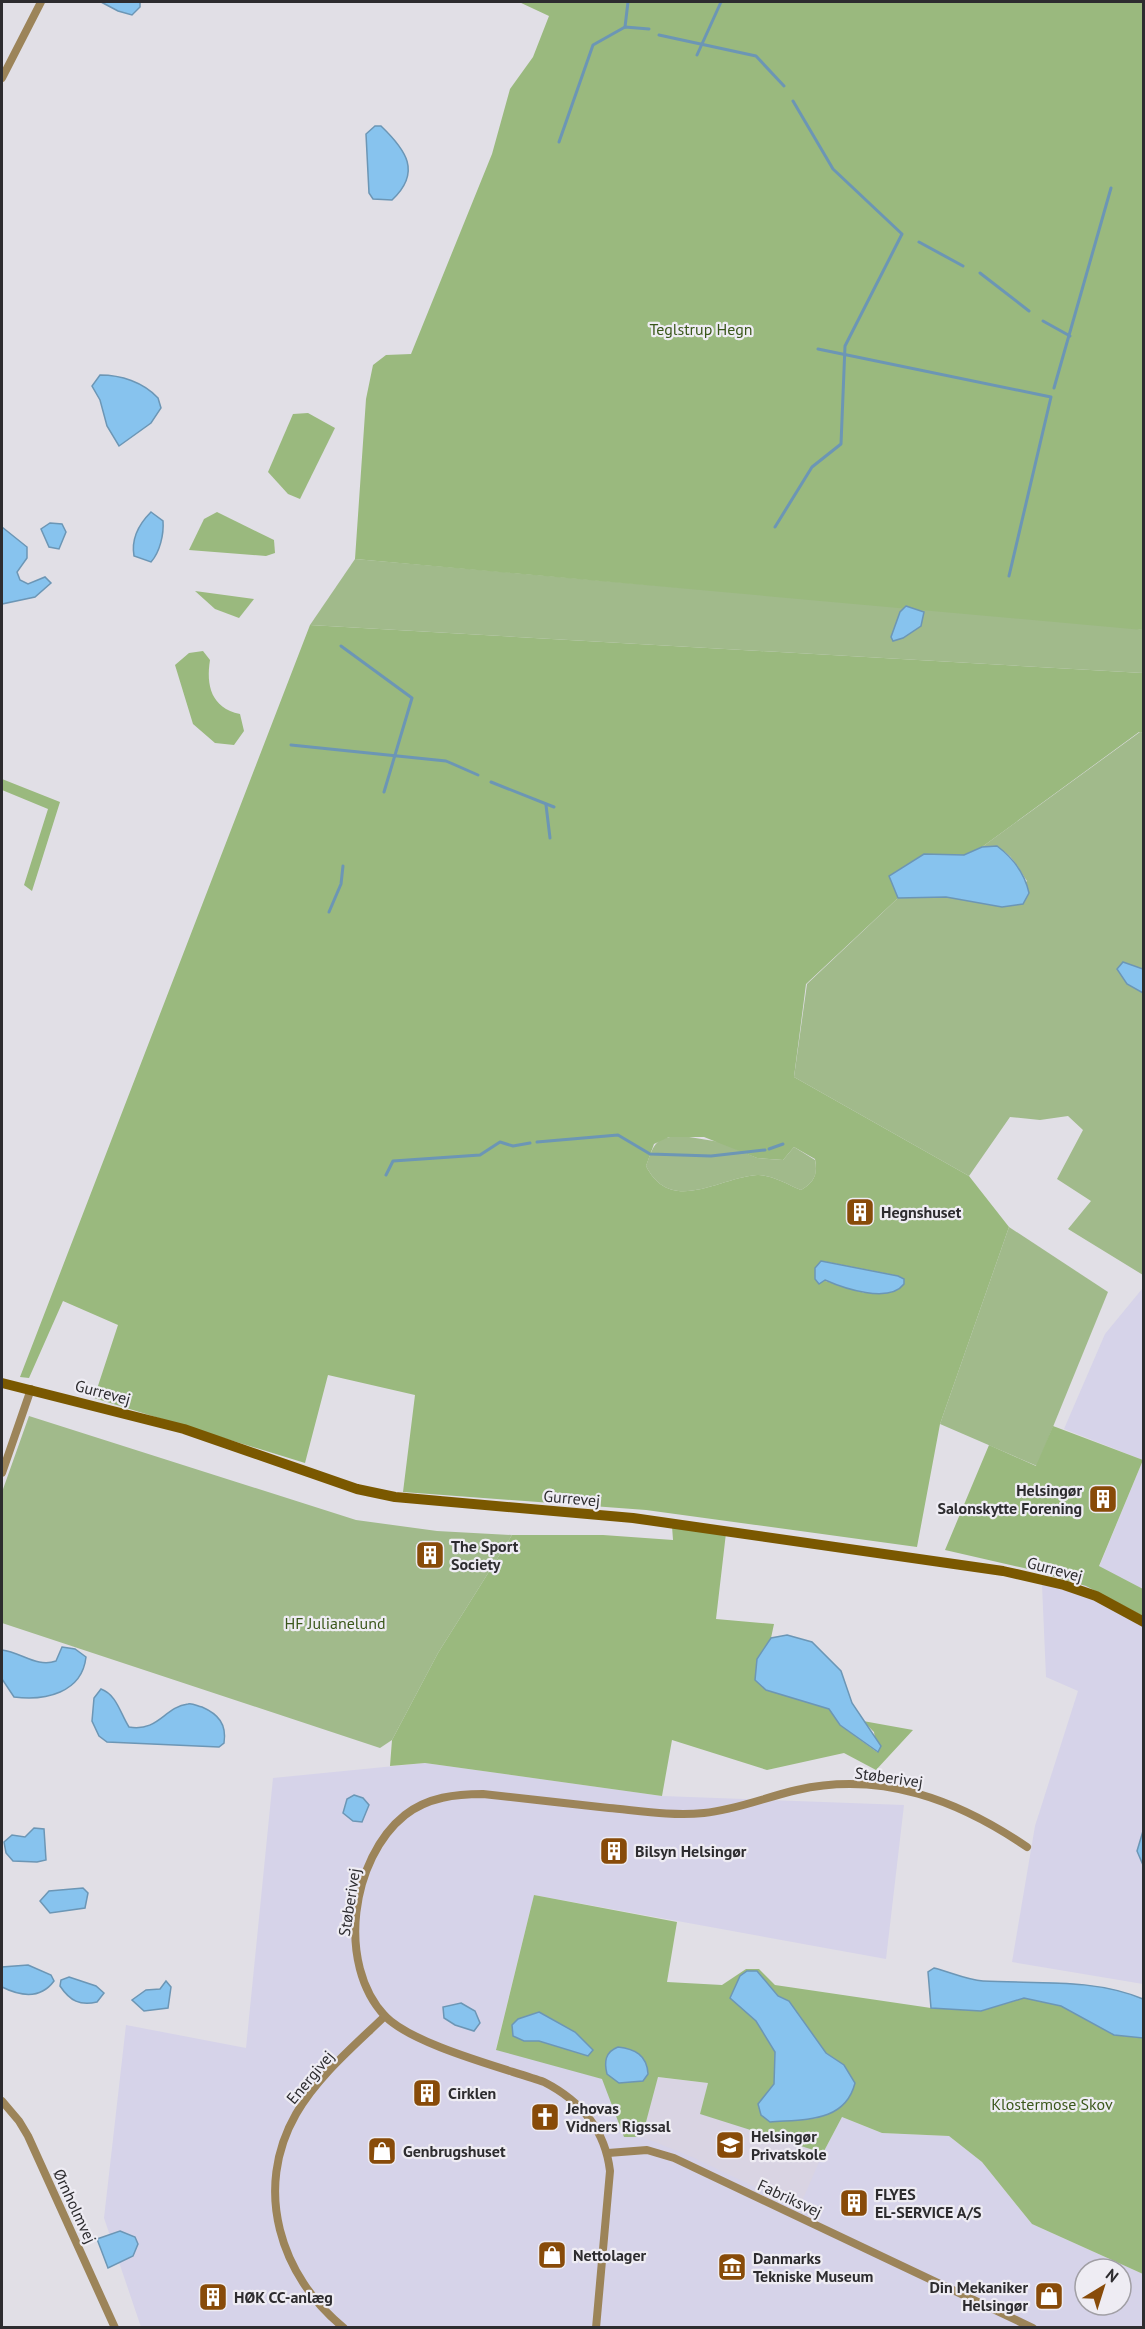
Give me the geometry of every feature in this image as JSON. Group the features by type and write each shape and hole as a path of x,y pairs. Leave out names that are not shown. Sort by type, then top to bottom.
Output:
{"street":[{"path":"2,78 41,2"},
{"name":"Gurrevej","path":"2,1383 184,1429 357,1489 406,1499 706,1527 1003,1571 1086,1592 1143,1622"},
{"path":"2,1473 32,1389"},
{"name":"Støberivej","path":"596,2328 610,2171 608,2153 590,2118 562,2091 544,2082 423,2040 403,2030 386,2016 368,1992 357,1964 354,1933 363,1879 372,1854 387,1831 407,1813 430,1801 456,1794 483,1794 666,1814 705,1813 797,1790 861,1784 899,1789 936,1798 968,1810 1027,1847"},
{"name":"Energivej","path":"344,2328 324,2312 305,2289 291,2265 277,2217 276,2182 280,2154 292,2122 303,2104 334,2067 386,2016"},
{"name":"Ørnholmvej","path":"2,2101 28,2136 115,2328"},
{"name":"Fabriksvej","path":"608,2153 647,2150 674,2158 1020,2325 1034,2328"}],"shaded area":[{"path":"1142,1289 1144,1291 1143,1589 1099,1567 1143,1460 1064,1429 1105,1334"},
{"path":"1042,1585 1086,1586 1143,1616 1143,1984 1012,1962 1035,1826 1078,1691 1046,1677"},
{"path":"425,1763 662,1796 904,1805 886,1959 534,1895 496,2049 603,2079 642,2137 657,2077 823,2153 842,2117 882,2133 949,2136 982,2162 1032,2224 1105,2257 1073,2257 1073,2317 1133,2317 1133,2269 1143,2274 1143,2327 141,2327 104,2218 126,2025 246,2048 273,1778"},
{"name":"Helsingør Privatskole","path":"657,2077 708,2083 701,2114 823,2153 799,2208 692,2157 642,2137"}],"green space":[{"name":"Teglstrup Hegn","path":"519,2 1143,2 1143,630 355,559 366,399 373,365 386,355 411,354 492,154 510,89 533,57 549,16"},
{"path":"308,413 335,428 300,499 288,494 268,472 293,414"},
{"path":"217,512 274,540 275,553 266,556 189,550 204,519"},
{"path":"355,559 1121,626 1143,630 1143,673 310,625"},
{"path":"195,591 254,599 239,618 215,609"},
{"path":"310,625 1143,673 1143,733 1139,732 982,847 964,855 924,854 890,876 898,898 806,984 794,1077 969,1176 1009,1227 940,1424 917,1547 646,1510 403,1492 415,1395 328,1375 305,1463 94,1398 118,1325 63,1301 29,1378 20,1377","holes":["669,1137 704,1137 757,1158 783,1160 794,1147 815,1159 815,1174 812,1181 801,1190 762,1175 742,1177 696,1190 682,1191 668,1188 656,1181 646,1166 654,1144","822,1261 894,1275 884,1292 865,1293 822,1280"]},
{"path":"203,651 210,660 210,686 217,701 230,711 240,714 244,731 234,745 215,743 193,724 175,665 189,653"},
{"path":"1140,732 1143,733 1143,1275 1068,1229 1091,1201 1057,1179 1083,1130 1068,1116 1040,1120 1010,1117 969,1176 794,1077 807,984 898,898 946,897 1003,907 1027,881 1014,861 1004,852 991,847 982,847"},
{"path":"2,779 60,802 32,891 24,885 48,809 2,790"},
{"path":"683,1136 720,1142 757,1158 783,1160 794,1147 815,1160 815,1174 812,1181 801,1190 762,1175 742,1177 696,1190 682,1191 668,1188 656,1181 646,1166 657,1142"},
{"path":"1009,1227 1108,1292 1037,1466 940,1424"},
{"name":"HF Julianelund","path":"29,1416 356,1520 437,1531 512,1535 438,1653 392,1740 380,1748 2,1623 2,1492"},
{"path":"1053,1426 1143,1460 1099,1566 1143,1589 1143,1616 1086,1586 1024,1568 945,1550 989,1445 1036,1466"},
{"path":"672,1526 726,1533 716,1619 774,1624 771,1638 757,1659 766,1690 829,1709 840,1725 877,1752 874,1732 863,1721 913,1730 876,1770 844,1753 767,1770 672,1740 662,1796 425,1763 390,1766 392,1740 438,1653 512,1535 603,1535 673,1540"},
{"name":"Klostermose Skov","path":"534,1895 677,1922 667,1982 722,1985 746,1969 759,1969 775,1985 931,2008 981,2011 1024,1998 1061,2006 1114,2035 1143,2038 1143,2274 1133,2269 1133,2257 1105,2257 1032,2224 982,2162 949,2136 882,2133 842,2117 823,2153 700,2114 708,2083 658,2077 642,2137 624,2137 602,2079 496,2050","holes":["757,1971 778,1996 789,2001 826,2053 844,2065 818,2118 770,2122 761,2115 758,2104 774,2084 775,2052 756,2021","539,2012 575,2032 588,2056 539,2041"]}],"water":[{"path":"101,2 140,2 140,7 132,15"},
{"path":"375,126 381,126 390,135 407,162 406,180 392,200 373,199 369,193 366,134"},
{"path":"100,375 116,376 139,384 158,398 161,408 151,423 119,446 107,426 100,400 92,386"},
{"path":"151,512 163,521 163,526 159,548 151,562 134,556 133,550 137,532"},
{"path":"50,523 62,524 66,532 59,549 49,547 41,529"},
{"path":"2,527 27,547 27,558 17,572 20,580 28,584 45,577 51,583 35,597 2,604"},
{"path":"906,606 924,612 921,626 903,638 893,641 891,637 900,612"},
{"path":"997,846 1013,861 1025,879 1029,893 1023,904 1002,907 946,897 898,898 889,876 924,854 964,855 982,847"},
{"path":"1123,962 1143,969 1143,993 1127,984 1117,969"},
{"path":"821,1261 898,1276 904,1279 904,1284 897,1290 877,1294 854,1290 825,1280 819,1284 815,1279 815,1268"},
{"path":"787,1635 812,1642 841,1671 852,1703 881,1746 878,1752 840,1725 829,1709 766,1690 755,1680 757,1659 771,1638"},
{"path":"62,1647 75,1649 86,1657 83,1669 70,1687 49,1696 14,1697 2,1679 2,1650 42,1663 49,1663 56,1661"},
{"path":"101,1689 115,1700 129,1727 148,1726 180,1706 193,1704 202,1707 220,1720 224,1730 224,1743 219,1747 107,1742 99,1736 92,1721 94,1698"},
{"path":"354,1795 363,1798 369,1805 362,1822 353,1821 343,1813 347,1799"},
{"path":"34,1828 44,1829 46,1860 13,1861 6,1853 4,1842 12,1835 25,1837"},
{"path":"1143,1831 1143,1865 1137,1851"},
{"path":"83,1888 88,1893 85,1908 50,1913 40,1901 49,1891"},
{"path":"28,1965 51,1975 54,1981 36,1994 16,1993 2,1987 2,1967"},
{"path":"934,1968 977,1980 1064,1983 1124,1992 1143,1999 1143,2038 1114,2035 1061,2006 1024,1998 981,2011 931,2008 928,1972"},
{"path":"747,1971 757,1971 778,1996 789,2001 826,2053 844,2065 855,2083 850,2096 833,2112 809,2119 770,2122 761,2115 758,2104 774,2084 775,2052 756,2021 730,1998 740,1976"},
{"path":"69,1977 96,1986 104,1993 97,2002 80,2003 60,1986 61,1980"},
{"path":"166,1981 171,1987 168,2008 144,2011 132,2000 146,1990 160,1989"},
{"path":"461,2003 475,2011 480,2023 474,2031 455,2025 444,2018 443,2007"},
{"path":"539,2012 575,2032 593,2050 588,2056 539,2041 524,2041 513,2036 512,2025 518,2019"},
{"path":"618,2047 635,2051 643,2058 648,2074 643,2081 619,2083 607,2074 606,2058"},
{"path":"120,2231 135,2237 138,2244 133,2256 108,2268 97,2239"}],"waterway":[{"path":"625,27 628,2"},
{"path":"697,55 721,2"},
{"path":"559,142 593,45 625,27 649,29"},
{"path":"659,35 756,56 784,86"},
{"path":"775,527 812,467 841,444 845,346 902,234 833,169 793,101"},
{"path":"1054,388 1111,188"},
{"path":"919,242 963,266"},
{"path":"980,273 1029,311"},
{"path":"1043,321 1070,336"},
{"path":"818,349 1051,397 1009,576"},
{"path":"341,646 412,698 384,792"},
{"path":"291,745 446,761 478,775"},
{"path":"491,782 554,807"},
{"path":"546,805 550,838"},
{"path":"329,912 341,884 343,866"},
{"path":"537,1142 618,1135 650,1154 711,1156 765,1150"},
{"path":"386,1175 393,1161 480,1155 500,1142 513,1146 530,1143"},
{"path":"769,1149 783,1144"}],"place":[{"name":"Hegnshuset","path":"860,1212"},
{"name":"Helsingør Salonskytte Forening","path":"1103,1499"},
{"name":"The Sport Society","path":"430,1555"},
{"name":"Bilsyn Helsingør","path":"614,1851"},
{"name":"Cirklen","path":"427,2093"},
{"name":"Jehovas Vidners Rigssal","path":"545,2117"},
{"name":"Helsingør Privatskole","path":"730,2145"},
{"name":"Genbrugshuset","path":"382,2151"},
{"name":"FLYES EL-SERVICE A/S","path":"854,2203"},
{"name":"Nettolager","path":"552,2255"},
{"name":"Danmarks Tekniske Museum","path":"732,2267"},
{"name":"Din Mekaniker Helsingør","path":"1049,2296"},
{"name":"HØK CC-anlæg","path":"213,2297"}]}
